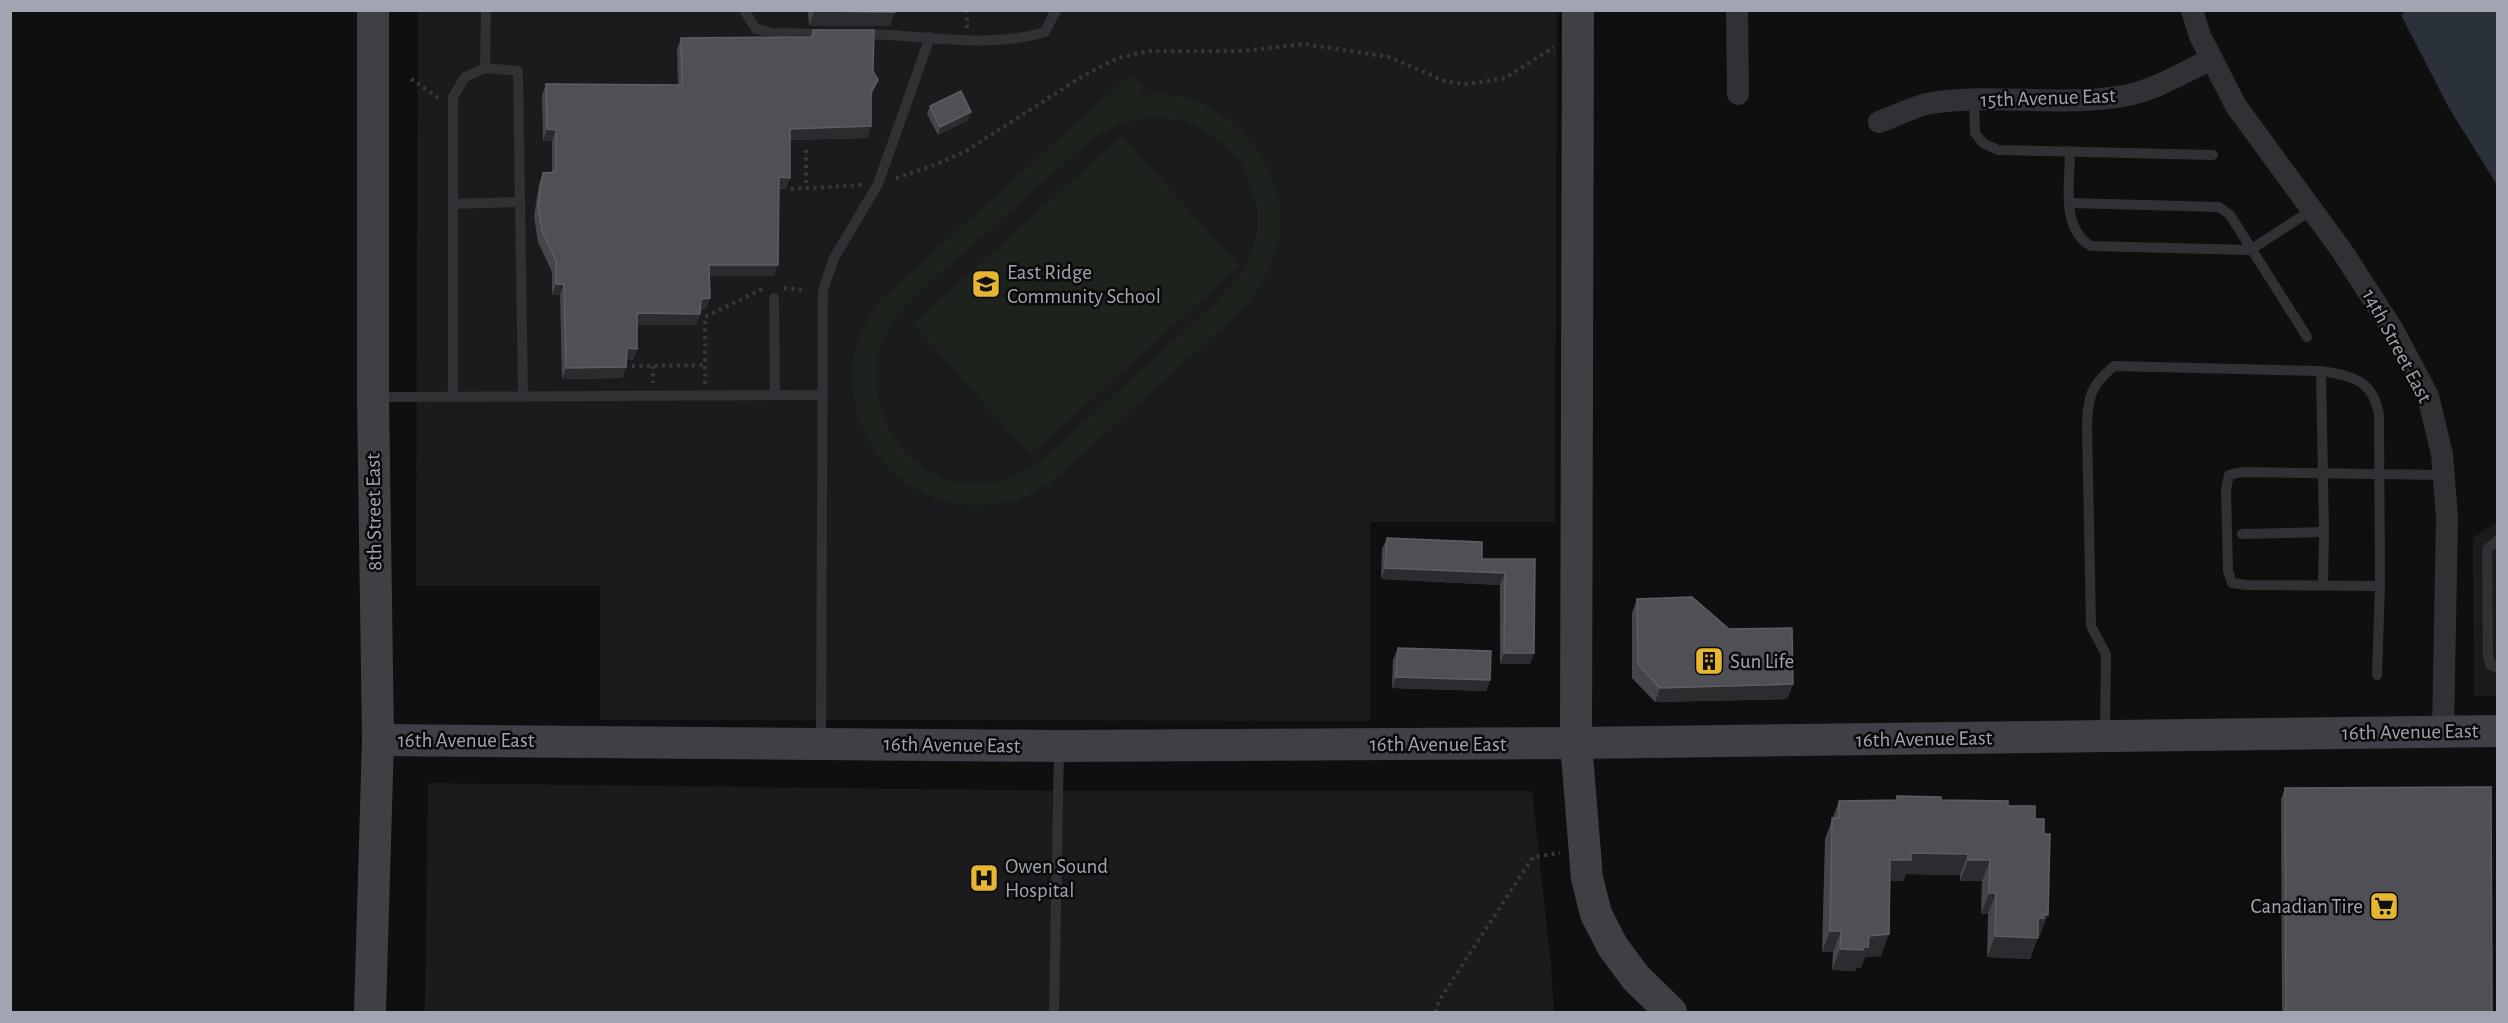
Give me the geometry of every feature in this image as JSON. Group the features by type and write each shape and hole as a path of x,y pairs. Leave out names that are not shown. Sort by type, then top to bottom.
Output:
{"street":[{"name":"8th Street East","path":"370,1012 378,740 373,397 373,10"},
{"path":"1578,10 1576,744 1587,878 1596,914 1613,947 1636,978 1671,1012"},
{"path":"1737,10 1738,94"},
{"name":"14th Street East","path":"2192,10 2200,36 2236,106 2342,251 2393,330 2428,396 2442,454 2447,517 2443,731"},
{"name":"15th Avenue East","path":"1880,122 1929,103 2005,98 2083,101 2125,96 2156,85 2212,59"},
{"name":"16th Avenue East","path":"378,740 1059,746 1576,744 2498,731"}],"lane":[{"path":"485,68 486,10"},
{"path":"744,10 756,29 773,33 1001,41 1023,39 1045,32 1056,10"},
{"path":"821,744 823,290 834,258 878,184 930,37"},
{"path":"453,396 453,97 465,77 485,68 518,71 524,397"},
{"path":"1974,100 1975,133 1983,143 1998,150 2212,155"},
{"path":"2070,151 2070,215 2075,231 2082,241 2091,246 2250,250 2312,210"},
{"path":"453,204 519,202"},
{"path":"2070,203 2219,207 2230,215 2307,337"},
{"path":"775,293 775,395"},
{"path":"2105,736 2106,654 2091,626 2088,400 2098,379 2115,366 2321,371 2341,374 2368,386 2376,400 2379,415 2380,586 2377,675"},
{"path":"2321,371 2325,532 2323,585"},
{"path":"373,397 823,395"},
{"path":"2380,586 2232,583 2228,571 2226,489 2229,475 2242,472 2444,475"},
{"path":"2242,534 2325,532"},
{"path":"2498,540 2487,549 2488,655 2490,665 2498,668"},
{"path":"1054,1012 1059,746"}],"path":[{"path":"791,189 878,184 932,166 966,151 1081,77 1118,58 1150,51 1243,51 1304,44 1389,57 1447,82 1468,84 1505,78 1557,45"},
{"path":"411,79 453,108"},
{"path":"806,150 806,188"},
{"path":"705,396 705,317 766,287"},
{"path":"775,293 804,290"},
{"path":"632,366 705,365"},
{"path":"1435,1012 1440,999 1533,857 1585,849"}],"shaded area":[{"name":"East Ridge Community School","path":"418,11 1557,11 1555,522 1370,522 1370,721 600,720 600,586 416,586"},
{"path":"2406,11 2497,11 2497,185 2449,108 2401,15"},
{"path":"1131,74 1145,88 1139,95 1171,95 1193,100 1214,110 1234,124 1264,161 1274,183 1279,205 1280,228 1276,251 1262,282 1242,310 1058,476 1027,496 994,504 962,504 932,497 905,482 883,462 866,436 856,406 852,372 857,345 876,304","holes":["1151,117 1186,121 1208,132 1238,158 1247,174 1258,209 1258,230 1244,271 1214,304 1050,453 1028,469 1003,480 973,484 946,479 921,466 901,448 887,424 878,398 876,370 883,341 900,313 926,285 1098,135 1123,123"]},
{"path":"1122,136 1239,266 1030,455 913,324"},
{"path":"2497,522 2497,696 2474,696 2473,538"},
{"name":"Owen Sound Hospital","path":"428,783 1069,791 1532,791 1554,1012 425,1012"}],"building":[{"path":"895,10 895,12 814,11"},
{"path":"813,30 874,30 873,71 878,80 871,92 871,126 790,129 790,178 779,177 778,265 709,265 710,298 701,299 700,314 637,313 637,349 627,348 626,367 566,368 564,284 556,284 556,261 542,231 538,205 543,173 556,172 556,130 547,129 546,84 682,85 681,38 813,37"},
{"path":"961,91 971,112 940,127 930,106"},
{"path":"1387,538 1482,542 1482,559 1535,559 1534,653 1504,653 1505,573 1385,568"},
{"name":"Sun Life","path":"1692,597 1729,629 1792,628 1793,684 1660,688 1638,664 1637,599"},
{"path":"1398,648 1491,651 1490,680 1396,677"},
{"name":"Canadian Tire","path":"2491,787 2492,1012 2286,1012 2285,788"},
{"path":"1897,796 1941,797 1941,800 2008,801 2008,806 2035,806 2035,819 2044,819 2044,834 2050,834 2048,915 2044,914 2044,918 2038,918 2038,938 1995,936 1996,893 1989,893 1990,860 1968,860 1968,854 1911,853 1911,860 1890,860 1889,934 1869,936 1868,947 1863,947 1863,950 1840,949 1841,931 1830,931 1832,818 1839,818 1839,801 1897,800"}],"place":[{"name":"East Ridge Community School","path":"986,284"},
{"name":"Sun Life","path":"1709,661"},
{"name":"Owen Sound Hospital","path":"984,878"},
{"name":"Canadian Tire","path":"2384,906"}]}
